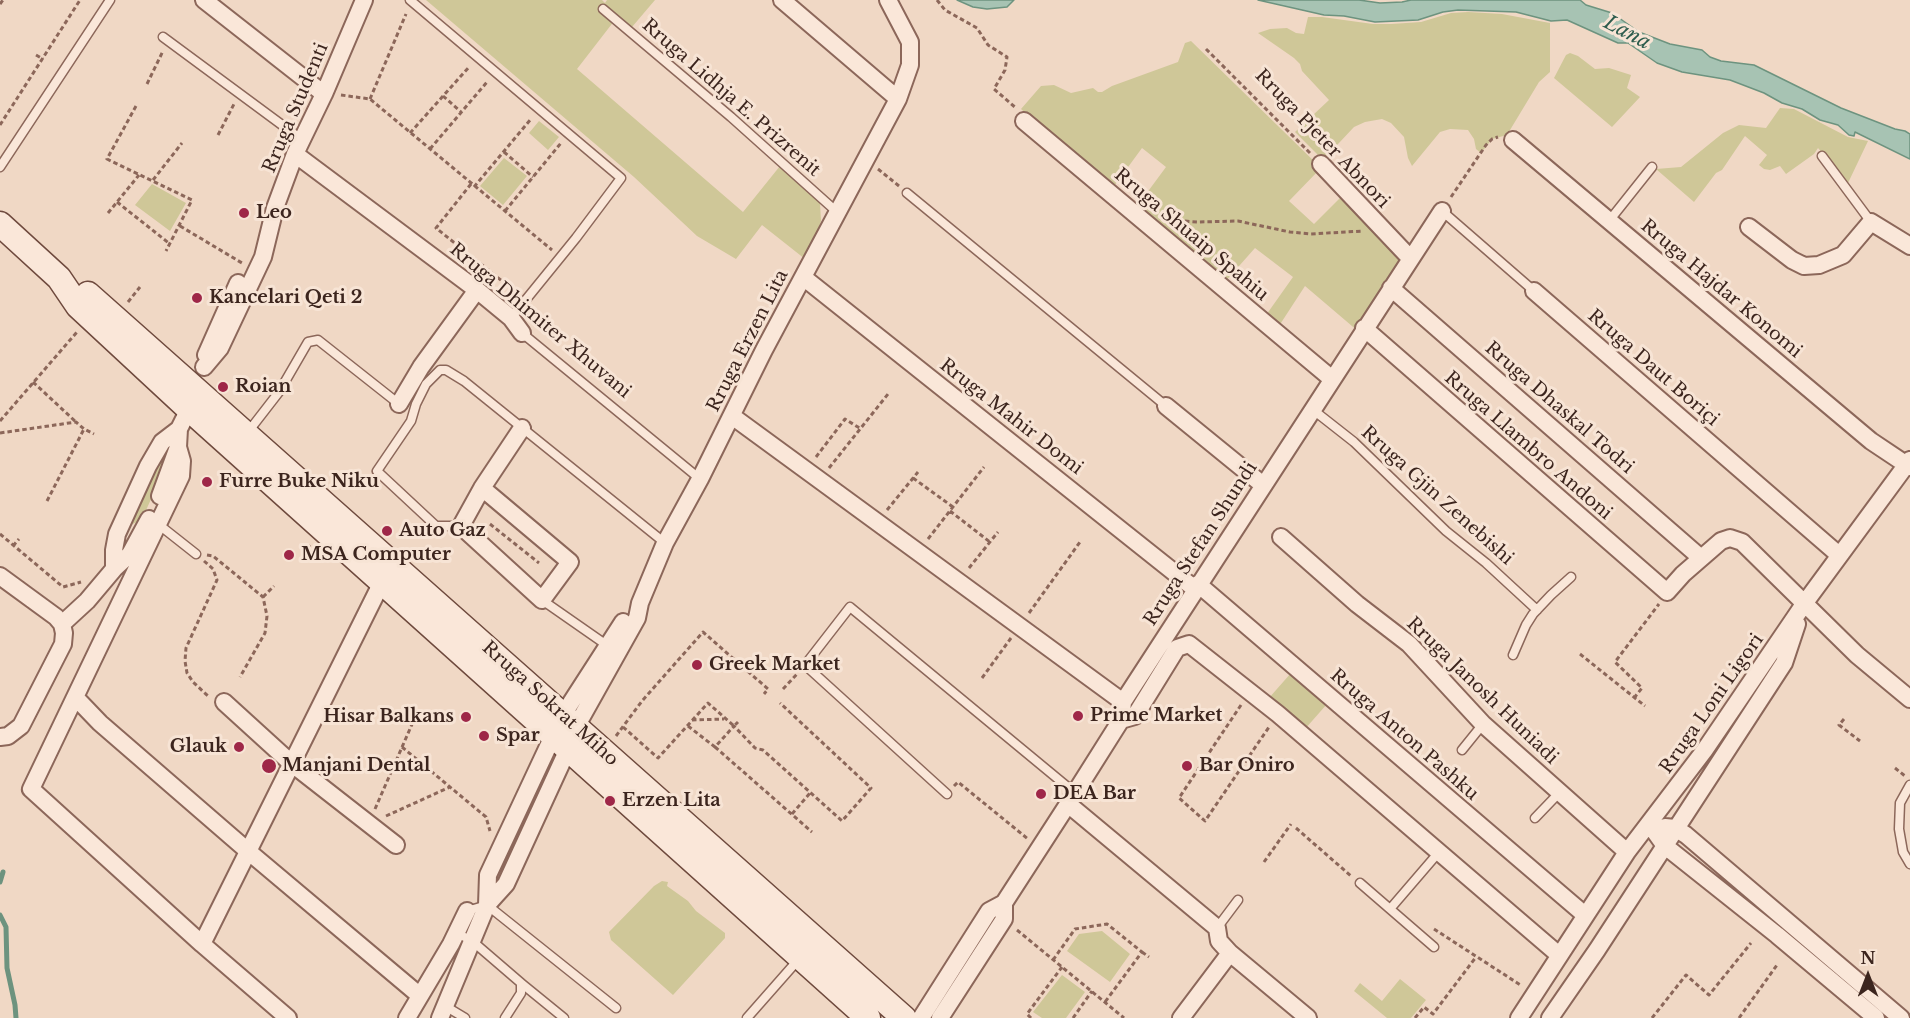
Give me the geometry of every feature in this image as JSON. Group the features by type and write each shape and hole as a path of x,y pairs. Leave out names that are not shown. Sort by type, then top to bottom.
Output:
{"main road":[{"path":"0,224 59,278 78,306 188,409"},
{"path":"59,278 90,295 188,409"},
{"name":"Rruga Sokrat Miho","path":"188,409 246,434 565,732 800,957 868,1018"},
{"name":"Rruga Sokrat Miho","path":"188,409 382,582 565,732 904,1018"}],"street":[{"path":"204,0 324,94"},
{"name":"Rruga Studenti","path":"204,367 228,332 262,257 267,233 298,146 324,94 364,0"},
{"path":"782,0 898,99"},
{"name":"Rruga Erzen Lita","path":"565,732 637,618 640,603 665,543 898,99 910,66 910,42 888,0"},
{"name":"Rruga Shuaip Spahiu","path":"1024,121 1332,380"},
{"name":"Rruga Hajdar Konomi","path":"1513,140 1871,441 1909,464"},
{"name":"Rruga Dhimiter Xhuvani","path":"298,146 511,318 522,333"},
{"name":"Rruga Pjeter Abnori","path":"1321,164 1410,258"},
{"name":"Rruga Stefan Shundi","path":"940,1018 1121,720 1123,702 1442,211"},
{"path":"1749,227 1792,260 1804,266 1819,265 1843,255 1872,222 1910,246"},
{"name":"Rruga Studenti","path":"204,367 210,342 252,254 267,233"},
{"name":"Rruga Mahir Domi","path":"803,277 1197,586"},
{"name":"Rruga Dhaskal Todri","path":"1391,288 1701,558"},
{"path":"399,404 421,367 477,290"},
{"name":"Rruga Daut Boriçi","path":"1534,291 1839,555"},
{"name":"Rruga Llambro Andoni","path":"1364,328 1667,592"},
{"path":"62,624 87,601 130,554 154,510 178,447 188,409 204,367"},
{"path":"1166,406 1263,485"},
{"path":"109,575 117,534 148,466 162,442 188,409"},
{"path":"732,416 1123,702"},
{"path":"482,488 570,562 542,600 461,526 482,488 522,428"},
{"path":"178,447 182,461 181,476 31,789 202,944 288,1018"},
{"name":"Rruga Loni Ligori","path":"1519,1018 1628,852 1704,751 1839,555 1909,464"},
{"name":"Rruga Janosh Huniadi","path":"1281,537 1357,604 1409,644 1483,724 1628,852"},
{"path":"1667,592 1683,574 1722,541 1730,538 1742,542 1857,654 1910,699"},
{"path":"0,576 62,624 64,633 63,644 21,726 8,736 0,737"},
{"path":"202,944 382,582"},
{"name":"Rruga Anton Pashku","path":"1197,586 1585,915"},
{"name":"Rruga Erzen Lita","path":"565,732 608,646 630,612 640,603"},
{"name":"Rruga Loni Ligori","path":"1550,1018 1784,663 1804,604"},
{"path":"1121,720 1135,716 1178,648 1189,644 1278,714 1559,955"},
{"path":"76,698 100,723 249,852 420,995"},
{"path":"224,702 291,764 396,846"},
{"path":"406,1018 420,995 487,904 488,875 565,732"},
{"path":"1071,799 1217,928 1219,941 1230,953 1308,1018"},
{"path":"1650,825 1675,828 1901,1018"},
{"path":"1650,825 1665,846 1865,1014"},
{"path":"443,1012 464,937 467,911"},
{"name":"Rruga Stefan Shundi","path":"921,1018 989,911 1004,911"},
{"path":"1181,1018 1230,953"}],"lane":[{"path":"0,167 110,0"},
{"path":"411,0 621,178 511,318"},
{"name":"Rruga Lidhja E. Prizrenit","path":"603,9 837,212"},
{"path":"166,39 239,94 298,146"},
{"path":"1822,156 1872,222"},
{"path":"1609,221 1652,167"},
{"path":"907,193 1166,406"},
{"name":"Rruga Daut Boriçi","path":"1442,211 1534,291"},
{"name":"Rruga Dhimiter Xhuvani","path":"522,333 700,479"},
{"path":"246,434 279,392 308,342 318,340 399,404"},
{"path":"461,526 436,526 377,471 411,421 426,384 440,370 447,370 464,381 665,543"},
{"name":"Rruga Gjin Zenebishi","path":"1312,409 1354,442 1438,524 1486,563 1537,610"},
{"path":"158,524 196,554"},
{"path":"1513,655 1526,625 1537,610 1571,576"},
{"path":"542,600 608,646"},
{"path":"947,794 805,665 850,608 1071,799"},
{"path":"1462,750 1483,724"},
{"path":"1910,785 1900,803 1899,829 1903,852 1910,864"},
{"path":"1534,818 1560,792"},
{"path":"1390,909 1439,852"},
{"path":"1360,883 1434,947"},
{"path":"1217,928 1238,900"},
{"path":"467,911 487,904 616,1008"},
{"path":"464,937 564,1018"},
{"path":"747,1018 800,957"},
{"path":"505,1018 521,993 521,982"},
{"path":"443,1012 465,1018"}],"path":[{"path":"0,4 3,0"},
{"path":"0,125 80,0"},
{"path":"370,99 411,0"},
{"path":"937,0 945,10 977,28 988,45 1006,57 1005,69 994,89 1018,110 1024,121"},
{"path":"147,84 166,39"},
{"name":"Rruga Pjeter Abnori","path":"1206,49 1321,164"},
{"path":"36,55 43,59"},
{"path":"410,133 479,56"},
{"path":"430,149 496,71"},
{"path":"219,135 239,94"},
{"path":"346,95 370,99 561,257"},
{"path":"443,96 461,112"},
{"path":"136,106 107,159 192,200 166,251"},
{"path":"525,300 436,228 536,114"},
{"path":"1442,211 1492,139 1507,135 1513,140"},
{"path":"505,212 564,139"},
{"path":"153,180 182,143"},
{"path":"504,152 533,177"},
{"path":"867,160 907,193"},
{"path":"108,213 139,175"},
{"path":"117,202 170,244"},
{"path":"1144,221 1227,220 1311,234 1369,231 1382,228"},
{"path":"180,226 247,266"},
{"path":"0,421 90,317"},
{"path":"33,382 84,429 94,434"},
{"path":"812,475 861,429 888,394"},
{"path":"812,475 845,419 861,429"},
{"path":"0,433 76,422"},
{"path":"47,501 84,429"},
{"path":"918,552 984,467"},
{"path":"877,523 918,472"},
{"path":"913,478 990,542"},
{"path":"477,541 490,524 538,563"},
{"path":"513,543 527,525"},
{"path":"958,582 998,532"},
{"path":"0,534 63,587 96,576 109,575"},
{"path":"13,546 19,539"},
{"path":"982,678 1080,542"},
{"path":"302,554 309,546"},
{"path":"522,582 552,547"},
{"path":"196,554 213,556 263,597 267,616 264,633 240,677"},
{"path":"196,554 213,569 217,580 186,648 187,673 219,707 224,702"},
{"path":"263,597 274,586"},
{"path":"1634,698 1642,688 1615,662 1667,592"},
{"path":"611,742 642,701 703,632 768,689 764,693"},
{"path":"1580,654 1645,706"},
{"path":"783,689 805,665"},
{"path":"1250,692 1179,798 1205,821 1278,714"},
{"path":"622,727 658,758 708,703 755,748 763,750 842,821 871,788 780,703"},
{"path":"692,720 725,719"},
{"path":"1844,719 1839,725 1860,741"},
{"path":"368,824 413,722"},
{"path":"714,747 738,722"},
{"path":"688,726 812,832"},
{"path":"402,747 486,816 490,827 490,837"},
{"path":"947,794 958,782 1018,832"},
{"path":"368,824 450,787"},
{"path":"791,814 810,793"},
{"path":"1264,862 1291,824"},
{"path":"1296,828 1360,883"},
{"path":"1004,911 1053,960 1125,1018"},
{"path":"1053,960 1075,929 1107,924 1149,957"},
{"path":"1427,924 1528,990"},
{"path":"1121,935 1124,931"},
{"path":"1652,1018 1686,975 1709,995 1751,943"},
{"path":"1105,1002 1142,952"},
{"path":"1415,1018 1424,1007 1433,1014 1476,956"},
{"path":"1739,1018 1777,965"},
{"path":"1031,1018 1027,1014 1062,967"},
{"path":"1073,1018 1092,992"}],"shaded area":[{"path":"426,0 602,0 605,3 607,0 655,0 632,27 618,16 577,69 743,212 780,166 820,203 821,221 805,259 762,225 736,259 697,236 634,177"},
{"path":"1451,13 1502,14 1550,23 1550,72 1539,82 1507,135 1492,139 1481,153 1476,149 1474,139 1468,130 1450,129 1440,132 1412,166 1404,137 1391,123 1382,119 1354,127 1323,160 1295,132 1329,100 1302,71 1300,64 1294,58 1258,33 1270,29 1287,28 1304,34 1308,17 1391,24 1421,22"},
{"path":"1191,41 1321,168 1289,201 1314,224 1343,195 1403,257 1359,332 1305,286 1277,329 1264,318 1293,277 1255,248 1224,283 1135,209 1166,167 1142,148 1112,189 1021,109 1041,86 1054,85 1071,93 1093,88 1102,92 1112,86 1178,62 1185,43"},
{"path":"1570,53 1595,69 1609,68 1631,75 1627,88 1640,97 1612,127 1554,78 1566,55"},
{"path":"1780,108 1794,109 1848,137 1868,141 1848,183 1818,148 1814,154 1786,174 1780,166 1770,170 1764,169 1759,165 1767,155 1745,136 1722,170 1716,173 1694,202 1656,169 1681,167 1723,133 1739,125 1766,128"},
{"path":"539,121 559,137 548,150 529,133"},
{"path":"504,158 527,176 503,205 480,186"},
{"path":"152,184 186,203 170,231 135,205"},
{"path":"155,459 167,464 142,519 124,529"},
{"path":"1291,673 1327,704 1305,729 1269,698"},
{"path":"662,881 668,882 667,886 725,933 725,938 673,995 611,940 609,932 654,886"},
{"path":"1102,931 1130,954 1110,982 1067,951 1079,934"},
{"path":"1062,975 1085,992 1066,1018 1042,1018 1033,1012"},
{"path":"1400,979 1426,1000 1411,1018 1387,1018 1354,991 1360,983 1382,1001"}],"water":[{"path":"957,0 1014,0 1007,7 987,9 973,7"},
{"name":"Lana","path":"1258,0 1359,0 1380,3 1411,0 1580,0 1586,5 1612,13 1639,32 1670,44 1702,50 1710,57 1721,61 1754,65 1841,108 1905,131 1910,134 1910,159 1855,132 1854,136 1849,135 1838,125 1820,120 1802,109 1782,103 1764,93 1730,80 1682,72 1657,63 1628,43 1618,43 1567,20 1551,21 1516,12 1458,10 1418,20 1375,22 1324,15"}],"waterway":[{"path":"0,882 3,872"},
{"path":"0,915 6,927 7,968 16,1018"}],"place":[{"name":"Leo","path":"244,213"},
{"name":"Kancelari Qeti 2","path":"197,298"},
{"name":"Roian","path":"223,387"},
{"name":"Furre Buke Niku","path":"207,482"},
{"name":"Auto Gaz","path":"387,531"},
{"name":"MSA Computer","path":"289,555"},
{"name":"Greek Market","path":"697,665"},
{"name":"Prime Market","path":"1078,716"},
{"name":"Hisar Balkans","path":"466,717"},
{"name":"Spar","path":"484,736"},
{"name":"Glauk","path":"239,747"},
{"name":"Manjani Dental","path":"269,766"},
{"name":"Bar Oniro","path":"1187,766"},
{"name":"DEA Bar","path":"1041,794"},
{"name":"Erzen Lita","path":"610,801"}]}
